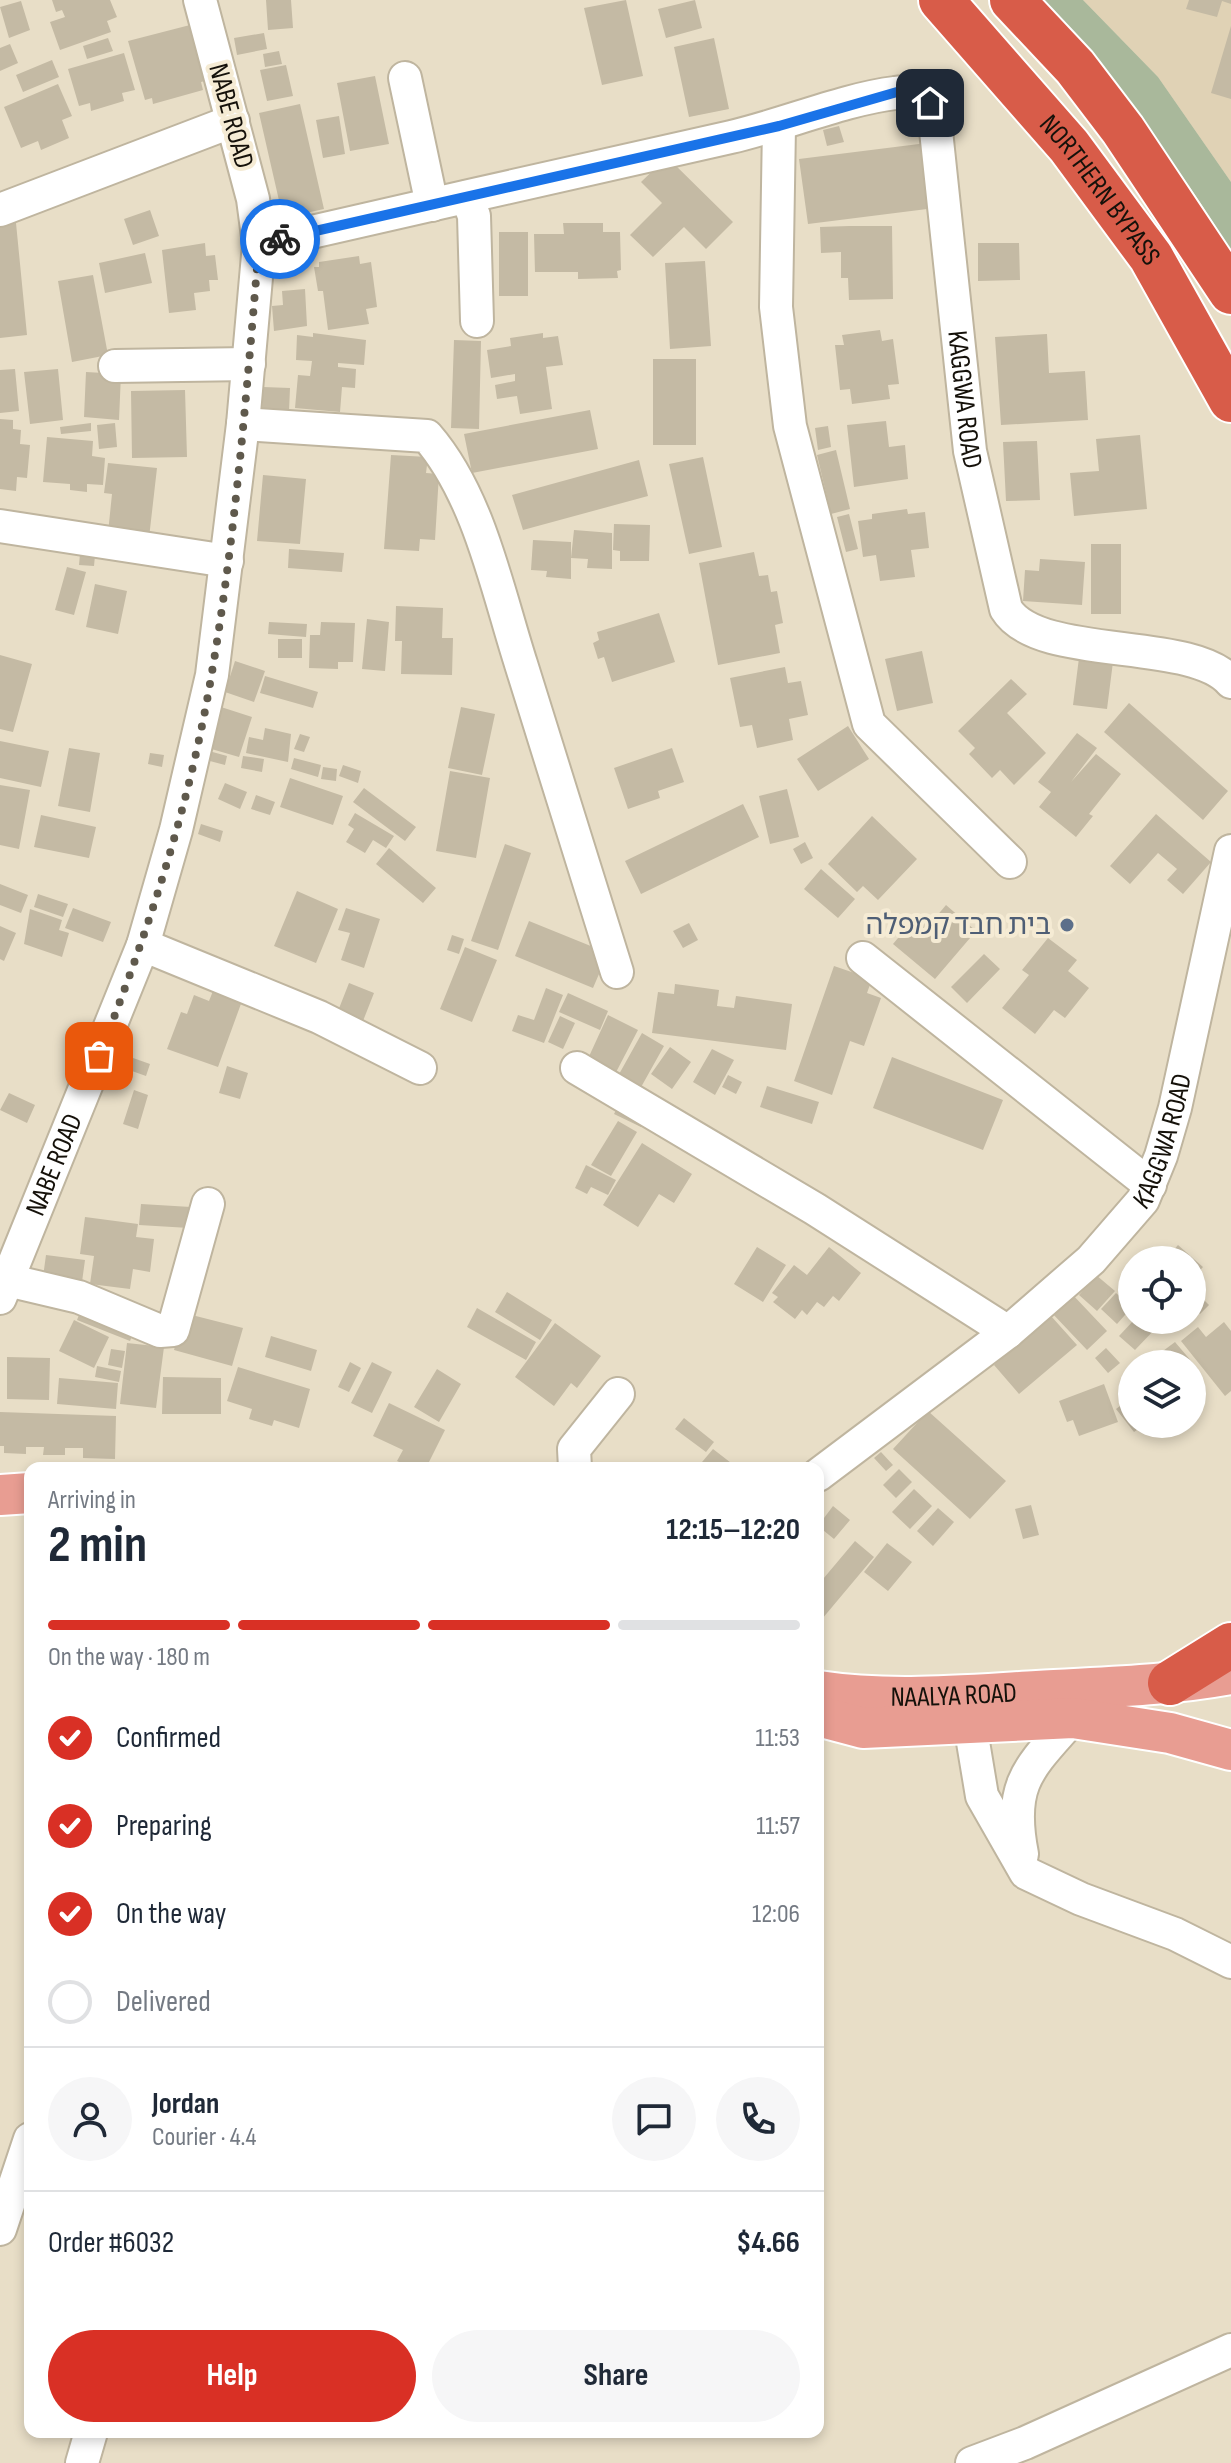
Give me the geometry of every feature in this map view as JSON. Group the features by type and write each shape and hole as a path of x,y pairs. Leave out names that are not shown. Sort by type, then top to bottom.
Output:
{"highway":[{"name":"NORTHERN BYPASS","path":"941,0 1069,146 1151,257 1231,400"},
{"name":"NORTHERN BYPASS","path":"1012,0 1075,67 1123,130 1231,292"},
{"path":"1170,1683 1231,1645"}],"main road":[{"path":"0,1495 24,1493"},
{"path":"824,1718 863,1728 970,1709 1082,1703 1170,1683 1231,1674"},
{"name":"NAALYA ROAD","path":"824,1692 970,1709"},
{"path":"1082,1703 1231,1750"}],"street":[{"name":"NABE ROAD","path":"3,1289 143,945 176,830 212,675 243,424 259,244 253,199 200,0"},
{"path":"405,78 432,205"},
{"name":"KAGGWA ROAD","path":"779,126 897,92 915,94 930,103 934,112 970,451 1006,609 1015,623 1036,632 1131,652 1200,661 1221,670 1231,682"},
{"path":"0,210 233,121"},
{"path":"259,244 779,126 776,307 790,426 869,724 1010,862"},
{"path":"467,197 474,216 477,321"},
{"path":"115,366 249,364"},
{"path":"243,424 427,436 443,454 476,528 498,593 617,972"},
{"path":"0,526 227,561"},
{"name":"KAGGWA ROAD","path":"824,1470 1008,1332 1091,1260 1143,1200 1175,1108 1231,851"},
{"path":"143,945 319,1017 420,1068"},
{"path":"863,958 1150,1185"},
{"path":"577,1068 815,1209 1008,1332"},
{"path":"3,1289 79,1297 160,1331 173,1330 208,1204"},
{"path":"575,1462 574,1449 618,1394"},
{"path":"1026,1873 1016,1826 1019,1795 1026,1772 1082,1703"},
{"path":"970,1709 982,1796 1026,1873 1081,1899 1175,1934 1231,1962"},
{"path":"0,2229 24,2157"},
{"path":"972,2463 1024,2453 1231,2350"},
{"path":"82,2463 89,2438"}],"shaded area":[{"path":"1083,0 1231,0 1231,182 1158,77"}],"green space":[{"path":"1042,0 1083,0 1158,77 1231,182 1231,251 1142,122"}],"building":[{"path":"52,0 110,0 117,17 107,21 111,32 60,50 50,22 65,17 62,10 56,12"},
{"path":"266,0 291,0 293,28 268,30"},
{"path":"626,0 643,76 602,85 584,8"},
{"path":"695,0 702,28 666,38 658,9"},
{"path":"1189,0 1231,0 1231,4 1222,1 1217,17 1186,9"},
{"path":"21,1 30,30 9,38 0,7"},
{"path":"190,25 205,81 201,82 203,90 153,104 152,98 145,100 128,41"},
{"path":"1231,26 1231,99 1211,93"},
{"path":"264,33 267,49 237,55 234,38"},
{"path":"108,38 113,51 87,59 83,46"},
{"path":"714,38 729,109 689,117 674,47"},
{"path":"10,44 18,63 0,71 0,48"},
{"path":"279,51 282,64 265,67 263,54"},
{"path":"124,53 135,90 122,93 124,101 91,111 90,103 79,106 68,69"},
{"path":"52,60 59,77 23,92 16,75"},
{"path":"286,65 293,96 267,101 260,70"},
{"path":"375,76 389,144 350,151 337,83"},
{"path":"58,84 72,116 62,120 69,138 41,150 38,141 21,148 4,107"},
{"path":"300,104 324,209 283,218 259,113"},
{"path":"339,116 345,154 323,158 316,120"},
{"path":"839,126 844,142 827,146 823,130"},
{"path":"927,143 935,208 808,224 799,159"},
{"path":"667,157 733,222 706,249 684,227 653,257 630,235 662,203 641,182"},
{"path":"150,210 159,236 133,245 124,219"},
{"path":"16,223 27,335 0,338 0,224"},
{"path":"563,223 603,223 603,232 620,232 621,270 617,271 618,278 578,279 578,272 535,272 534,234 564,234"},
{"path":"892,226 893,299 849,300 848,278 841,278 841,252 821,253 820,227"},
{"path":"499,232 528,232 528,296 499,296"},
{"path":"205,243 206,256 215,255 218,280 209,280 210,291 194,293 196,310 169,313 162,250"},
{"path":"978,243 1019,243 1020,280 978,281"},
{"path":"145,253 152,283 105,293 99,263"},
{"path":"359,256 360,264 371,262 377,307 366,309 369,324 328,330 323,291 318,291 314,267 319,267 319,262"},
{"path":"705,261 711,346 670,349 665,263"},
{"path":"93,275 108,355 72,362 58,281"},
{"path":"305,289 307,326 274,331 272,306 283,305 282,291"},
{"path":"880,330 882,341 893,339 899,384 888,385 890,399 852,404 850,389 840,390 835,345 844,345 842,335"},
{"path":"313,333 366,340 364,365 338,363 338,367 356,369 355,388 342,387 340,412 295,408 298,375 310,376 312,361 296,360 297,335 313,337"},
{"path":"543,333 543,338 558,336 563,365 546,367 552,409 520,414 517,396 497,399 495,385 515,381 515,374 491,378 487,350 511,346 510,338"},
{"path":"1047,334 1049,373 1085,371 1088,420 1001,425 995,337"},
{"path":"454,340 481,341 479,429 451,428"},
{"path":"653,359 696,359 696,445 653,445"},
{"path":"15,369 19,411 0,413 0,370"},
{"path":"58,369 63,420 30,424 24,372"},
{"path":"86,372 121,374 119,420 84,417"},
{"path":"263,387 290,388 289,411 262,410"},
{"path":"185,390 187,457 132,458 131,391"},
{"path":"590,410 598,449 472,473 464,434"},
{"path":"0,419 13,420 13,429 21,430 20,444 30,445 27,478 17,477 16,491 0,489"},
{"path":"886,421 889,447 905,445 908,479 854,487 847,425"},
{"path":"91,423 91,431 61,434 60,427"},
{"path":"115,423 117,447 99,449 97,425"},
{"path":"828,426 831,447 818,450 815,428"},
{"path":"1140,435 1147,509 1074,516 1070,473 1099,471 1096,439"},
{"path":"47,437 93,441 92,456 105,458 103,485 87,484 87,492 70,490 70,484 43,482"},
{"path":"1037,441 1040,500 1006,501 1003,442"},
{"path":"836,450 850,509 831,514 817,455"},
{"path":"391,455 428,457 426,473 439,474 435,540 420,539 419,551 384,549"},
{"path":"703,457 722,547 689,554 669,464"},
{"path":"639,460 648,496 523,530 512,495"},
{"path":"108,463 157,468 149,538 108,533 112,494 104,493"},
{"path":"263,475 306,479 300,544 257,541"},
{"path":"907,509 908,514 925,512 929,548 911,550 915,577 880,581 876,555 863,557 858,521 872,519 872,514"},
{"path":"849,514 858,549 846,552 837,517"},
{"path":"614,524 650,525 649,561 620,561 620,551 613,550"},
{"path":"574,530 612,533 612,569 587,568 588,559 571,558"},
{"path":"533,540 571,542 571,579 546,577 547,571 531,570"},
{"path":"81,543 96,545 94,566 79,565"},
{"path":"1091,544 1121,544 1121,614 1091,614"},
{"path":"289,549 344,553 342,572 288,568"},
{"path":"754,552 759,576 768,575 771,592 777,591 783,623 775,625 780,653 718,665 699,563"},
{"path":"1040,559 1085,562 1082,605 1023,601 1025,570 1039,571"},
{"path":"67,567 86,572 74,615 55,610"},
{"path":"95,584 127,591 118,634 86,627"},
{"path":"396,606 443,608 442,638 453,638 452,675 401,674 402,641 395,641"},
{"path":"659,613 675,662 612,682 604,657 598,659 593,643 599,640 597,632"},
{"path":"367,619 389,622 385,671 362,669"},
{"path":"269,622 307,624 306,637 268,634"},
{"path":"321,622 355,623 353,662 338,662 338,669 309,668 310,635 320,635"},
{"path":"278,639 302,639 302,658 278,658"},
{"path":"1080,650 1114,654 1107,709 1073,705"},
{"path":"922,651 933,703 897,711 885,659"},
{"path":"0,655 32,664 13,732 0,729"},
{"path":"235,661 265,671 254,702 225,692"},
{"path":"785,667 788,683 801,681 808,715 789,719 793,740 757,748 752,725 740,727 730,678"},
{"path":"265,676 318,692 313,708 260,693"},
{"path":"1011,679 1027,694 1007,713 1046,753 1014,785 1000,770 992,778 969,754 975,748 958,731"},
{"path":"1129,703 1228,791 1203,820 1104,732"},
{"path":"221,707 252,717 239,757 208,748"},
{"path":"461,707 495,714 482,775 448,768"},
{"path":"848,726 869,759 818,791 797,759"},
{"path":"265,728 291,734 288,762 246,753 249,737 263,740"},
{"path":"1077,733 1097,748 1071,782 1096,754 1121,774 1089,814 1093,816 1076,837 1039,807 1051,792 1038,782"},
{"path":"300,734 310,737 304,752 294,749"},
{"path":"0,741 49,751 41,787 0,778"},
{"path":"69,748 100,753 90,812 58,806"},
{"path":"672,748 684,782 658,791 660,798 628,809 614,768"},
{"path":"209,751 227,756 225,765 206,760"},
{"path":"150,753 164,755 162,767 148,764"},
{"path":"243,756 264,759 262,772 241,768"},
{"path":"294,758 321,765 318,777 291,769"},
{"path":"343,765 361,771 358,783 339,776"},
{"path":"323,767 337,769 336,781 321,779"},
{"path":"450,771 490,778 476,858 436,851"},
{"path":"290,778 343,796 333,825 280,807"},
{"path":"225,783 247,792 240,809 218,799"},
{"path":"0,785 30,790 19,849 0,845"},
{"path":"364,788 416,827 405,841 353,802"},
{"path":"787,789 799,837 770,844 759,796"},
{"path":"256,795 275,802 270,815 251,809"},
{"path":"743,804 759,837 641,894 625,861"},
{"path":"355,813 394,836 386,848 373,840 365,853 346,842 354,829 348,825"},
{"path":"1156,814 1211,862 1183,894 1167,880 1177,869 1158,853 1130,884 1110,866"},
{"path":"41,815 96,827 89,858 34,847"},
{"path":"872,816 917,859 878,900 863,886 857,892 828,864"},
{"path":"201,824 223,831 220,842 198,834"},
{"path":"805,842 813,858 801,864 793,849"},
{"path":"505,844 531,853 498,950 471,941"},
{"path":"389,848 436,888 423,903 376,864"},
{"path":"821,869 855,899 838,918 804,889"},
{"path":"0,884 28,895 21,913 0,905"},
{"path":"297,891 338,909 316,963 274,946"},
{"path":"38,894 68,904 63,917 34,907"},
{"path":"946,905 976,931 935,979 893,944 918,914 930,924"},
{"path":"73,908 111,922 103,942 65,928"},
{"path":"346,908 380,919 364,968 341,960 350,933 338,930"},
{"path":"30,909 62,920 59,930 69,933 62,957 24,944"},
{"path":"529,921 608,953 593,988 515,956"},
{"path":"689,923 698,940 683,948 673,931"},
{"path":"0,926 16,933 4,961 0,959"},
{"path":"452,935 464,939 459,954 447,950"},
{"path":"1048,938 1077,960 1068,971 1089,988 1065,1018 1054,1010 1035,1034 1002,1008 1029,975 1022,970"},
{"path":"465,947 497,960 472,1022 440,1009"},
{"path":"984,954 1000,969 967,1003 951,987"},
{"path":"834,966 872,979 867,993 881,998 864,1046 850,1041 832,1095 794,1081"},
{"path":"349,983 374,993 363,1021 338,1011"},
{"path":"675,984 719,990 717,1006 734,1008 736,996 792,1004 786,1050 652,1033 658,992 674,994"},
{"path":"546,988 563,995 544,1043 512,1031 518,1015 534,1020"},
{"path":"213,991 242,1001 218,1067 167,1049 181,1012 187,1014 194,995 209,1001"},
{"path":"568,993 608,1011 600,1030 559,1012"},
{"path":"608,1015 638,1030 613,1078 586,1063"},
{"path":"560,1016 575,1023 563,1049 548,1042"},
{"path":"642,1033 664,1046 640,1089 618,1076"},
{"path":"670,1047 691,1062 672,1089 651,1074"},
{"path":"712,1049 734,1060 715,1095 693,1082"},
{"path":"119,1053 150,1064 146,1076 115,1065"},
{"path":"892,1057 1003,1100 983,1150 873,1108"},
{"path":"227,1066 248,1073 240,1099 219,1093"},
{"path":"728,1075 742,1082 736,1094 722,1087"},
{"path":"767,1086 819,1102 812,1124 760,1107"},
{"path":"134,1090 148,1095 138,1129 123,1124"},
{"path":"9,1093 35,1105 27,1123 0,1110"},
{"path":"619,1104 646,1117 641,1127 614,1114"},
{"path":"618,1121 637,1132 611,1176 591,1165"},
{"path":"642,1143 692,1174 674,1203 659,1194 638,1227 603,1205"},
{"path":"586,1165 616,1180 608,1195 591,1187 587,1194 575,1188"},
{"path":"141,1204 191,1207 189,1228 139,1225"},
{"path":"85,1217 138,1224 136,1237 154,1239 150,1272 133,1269 130,1289 90,1284 94,1256 80,1254"},
{"path":"757,1247 786,1265 763,1302 734,1284"},
{"path":"829,1247 861,1273 839,1301 833,1296 824,1307 817,1302 807,1315 802,1310 795,1319 773,1302 778,1297 772,1293 794,1265 807,1275"},
{"path":"46,1255 85,1260 82,1282 43,1277"},
{"path":"1096,1275 1115,1291 1097,1311 1079,1295"},
{"path":"507,1292 552,1320 540,1340 495,1312"},
{"path":"1071,1293 1107,1331 1087,1350 1051,1312"},
{"path":"1116,1293 1118,1295 1117,1324 1101,1309"},
{"path":"83,1305 136,1326 130,1341 77,1320"},
{"path":"477,1308 536,1342 526,1360 467,1327"},
{"path":"184,1313 243,1328 232,1366 174,1350"},
{"path":"1051,1316 1077,1345 1019,1394 994,1365"},
{"path":"74,1320 109,1337 94,1368 59,1351"},
{"path":"1224,1322 1231,1331 1231,1391 1225,1396 1206,1372 1206,1350 1188,1350 1181,1341 1190,1334 1204,1334 1206,1337"},
{"path":"555,1323 601,1356 577,1388 571,1383 554,1406 515,1377"},
{"path":"1121,1334 1150,1334 1135,1350 1119,1336"},
{"path":"271,1336 317,1350 311,1371 265,1357"},
{"path":"1175,1342 1182,1350 1164,1350"},
{"path":"127,1343 164,1347 156,1408 120,1404"},
{"path":"1106,1348 1118,1365 1108,1373 1095,1358"},
{"path":"111,1349 125,1351 122,1368 108,1365"},
{"path":"7,1357 50,1358 49,1400 7,1399"},
{"path":"350,1362 361,1368 349,1392 338,1387"},
{"path":"372,1362 392,1372 372,1413 351,1403"},
{"path":"97,1366 121,1371 119,1382 95,1377"},
{"path":"238,1367 310,1389 299,1428 274,1420 272,1426 249,1419 252,1409 227,1401"},
{"path":"437,1369 461,1384 439,1422 414,1407"},
{"path":"163,1377 221,1378 221,1414 162,1414"},
{"path":"59,1378 118,1383 116,1409 57,1404"},
{"path":"1104,1384 1118,1422 1079,1436 1073,1420 1067,1422 1059,1401"},
{"path":"389,1403 445,1430 429,1462 399,1462 403,1450 373,1436"},
{"path":"928,1411 1006,1481 970,1519 893,1449"},
{"path":"0,1412 116,1416 115,1459 83,1458 83,1448 65,1448 65,1455 43,1455 44,1447 26,1447 26,1454 4,1453 4,1446 0,1446"},
{"path":"684,1418 714,1442 706,1452 675,1429"},
{"path":"713,1449 730,1462 702,1462"},
{"path":"881,1452 893,1465 886,1471 874,1458"},
{"path":"899,1469 912,1482 896,1498 883,1485"},
{"path":"914,1489 932,1506 910,1529 892,1512"},
{"path":"1031,1505 1039,1535 1023,1539 1015,1509"},
{"path":"833,1506 850,1520 834,1539 824,1531 824,1518"},
{"path":"938,1508 954,1522 933,1546 917,1531"},
{"path":"855,1541 874,1557 824,1617 824,1578"},
{"path":"887,1543 912,1562 888,1591 864,1572"}],"way so far":[{"path":"99,1056 143,945 176,830 212,675 243,424 259,244 280,239"}],"place":[{"name":"בית חבד קמפלה","path":"1067,925"}],"route":[{"path":"280,239 779,126 897,92 915,94 930,103"}]}
